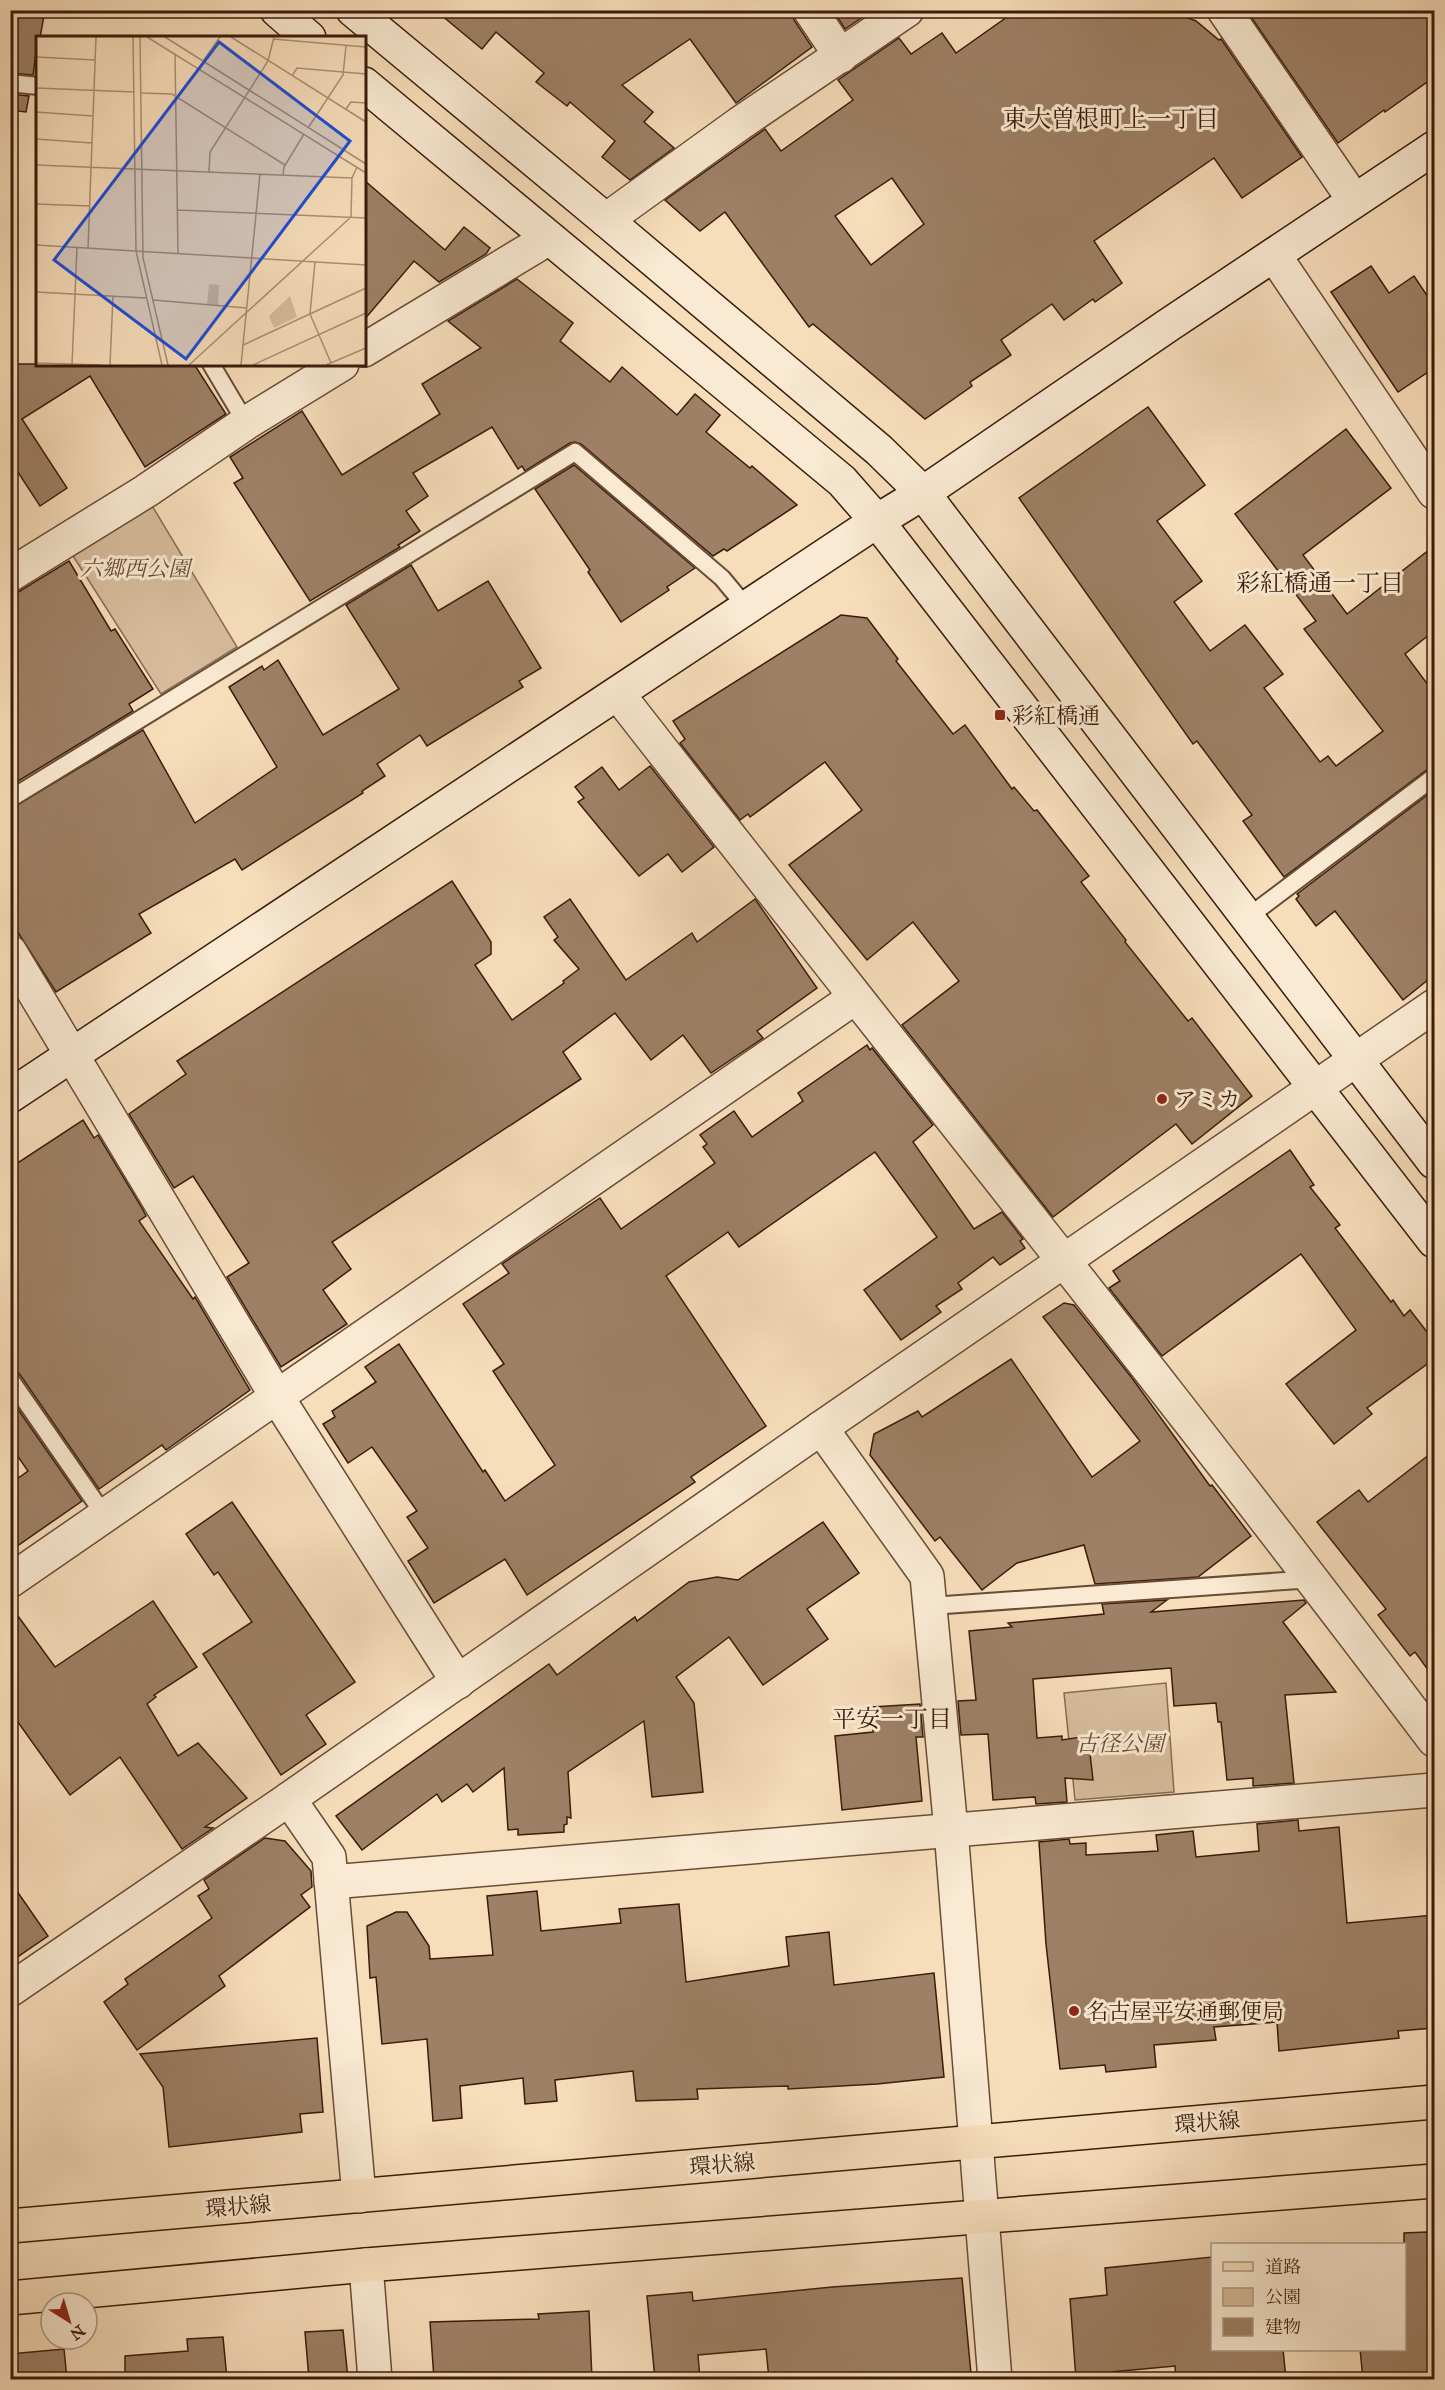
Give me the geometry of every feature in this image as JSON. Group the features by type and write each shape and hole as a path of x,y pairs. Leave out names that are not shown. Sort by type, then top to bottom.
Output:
{"main road":[{"name":"環状線","path":"10,2226 1434,2102"},
{"path":"10,2298 366,2265 1434,2181"}],"street":[{"path":"277,10 307,36"},
{"path":"353,10 606,219 879,450 923,493 1434,1162"},
{"path":"810,10 841,56"},
{"path":"606,219 739,124 908,10"},
{"path":"1224,10 1354,200"},
{"path":"366,86 842,481 877,521 1434,1241"},
{"path":"10,1096 877,521 923,493 1167,326 1434,148"},
{"path":"366,349 549,238"},
{"path":"1274,255 1434,492"},
{"path":"10,575 146,491 246,423 339,366"},
{"path":"618,694 854,998 1313,1579 1434,1740"},
{"path":"10,952 277,1397 458,1682"},
{"path":"10,1581 854,998"},
{"path":"10,1990 1434,1006"},
{"path":"821,1428 927,1576 951,1830 995,2379"},
{"path":"331,1882 1434,1790"},
{"path":"289,1799 329,1857 359,2196"},
{"path":"366,2265 375,2379"}],"lane":[{"path":"10,83 36,86"},
{"path":"212,366 246,423"},
{"path":"10,799 575,452 722,578 747,608"},
{"path":"1248,917 1434,777"},
{"path":"10,1379 105,1516"},
{"path":"931,1606 1313,1579"}],"green space":[{"name":"六郷西公園","path":"148,499 237,647 161,694 68,548"},
{"name":"古径公園","path":"1166,1683 1174,1792 1075,1800 1064,1693"}],"building":[{"path":"10,10 45,10 40,36 36,36 33,75 10,73"},
{"path":"435,10 791,10 794,20 812,47 736,103 690,39 622,85 653,112 644,122 674,148 630,180 602,157 615,141 570,102 567,106 536,82 544,73 496,32 482,49"},
{"path":"833,10 873,10 845,29"},
{"path":"1017,10 1167,10 1196,21 1219,40 1221,39 1302,157 1242,198 1214,158 1094,241 1122,283 1095,302 1093,299 1064,320 1052,304 1001,340 1011,355 970,382 972,386 925,419 813,324 809,327 725,212 700,231 665,200 765,129 781,151 853,100 838,80 899,38 911,54 942,33 956,53","holes":["892,178 924,224 871,265 835,216"]},
{"path":"1260,10 1434,10 1434,77 1338,143 1251,17"},
{"path":"10,94 29,96 26,112 10,110"},
{"path":"366,182 445,250 464,227 490,248 486,254 439,282 414,261 366,318"},
{"path":"1371,266 1389,293 1414,276 1434,306 1434,368 1398,392 1331,292"},
{"path":"517,279 573,323 560,341 610,382 622,367 677,415 695,394 720,415 706,432 750,468 752,466 797,505 727,551 724,549 713,556 581,444 570,443 525,471 522,466 518,469 492,427 413,473 428,496 406,511 420,531 398,545 400,547 310,601 234,483 243,478 230,457 302,411 342,475 440,414 422,384 481,348 448,321"},
{"path":"10,364 195,366 226,414 145,467 90,376 22,419 67,488 40,506 10,460"},
{"path":"1148,407 1205,485 1157,521 1202,581 1174,602 1210,651 1245,625 1283,674 1264,688 1320,762 1328,756 1336,766 1383,731 1304,629 1316,621 1235,514 1346,429 1391,488 1303,555 1347,614 1434,546 1434,631 1405,654 1434,693 1434,767 1428,769 1284,877 1243,821 1252,815 1197,741 1193,744 1019,498"},
{"path":"574,465 695,568 667,587 669,590 621,622 588,572 590,570 535,489"},
{"path":"69,561 111,631 115,629 153,689 129,704 133,711 10,786 10,597"},
{"path":"411,565 438,611 488,581 541,668 519,681 523,687 427,746 420,735 377,764 385,776 362,791 363,793 242,870 235,859 139,914 151,933 56,992 10,920 10,809 143,730 195,823 277,767 229,687 262,666 264,670 278,660 323,735 399,689 346,605"},
{"path":"841,615 867,618 898,659 896,661 953,734 965,725 1012,789 1014,787 1034,811 1037,810 1089,876 1081,882 1126,940 1125,942 1188,1021 1192,1018 1252,1096 1192,1144 1176,1124 1053,1217 902,1025 959,981 913,922 867,960 789,865 862,810 825,762 750,817 748,814 740,820 680,743 685,739 673,721"},
{"path":"650,766 714,847 682,872 668,854 639,876 578,802 584,798 575,787 602,767 619,790"},
{"path":"1434,790 1434,975 1403,1000 1335,911 1316,926 1296,899 1299,896 1297,894"},
{"path":"452,881 491,942 491,954 475,965 512,1020 564,983 563,981 579,969 554,940 558,937 544,917 570,899 626,980 692,933 697,942 755,899 817,988 757,1031 763,1038 711,1073 683,1035 651,1060 615,1013 563,1052 581,1079 332,1242 351,1269 323,1290 347,1324 281,1367 227,1277 249,1263 193,1176 174,1188 129,1114 186,1074 177,1061"},
{"path":"867,1045 870,1050 872,1048 933,1125 913,1142 974,1229 1002,1212 1023,1239 1020,1241 1025,1248 1000,1265 993,1257 958,1283 962,1289 936,1306 941,1312 901,1340 864,1290 937,1237 875,1152 739,1247 728,1232 666,1276 766,1426 691,1477 695,1482 527,1595 505,1559 434,1603 408,1561 428,1548 407,1517 417,1511 372,1447 348,1463 323,1424 335,1417 332,1411 376,1382 365,1367 399,1344 483,1472 485,1470 505,1501 555,1465 493,1371 504,1364 463,1304 509,1273 502,1264 600,1198 621,1229 715,1163 703,1147 707,1144 700,1135 734,1111 752,1137 803,1101 798,1093"},
{"path":"83,1120 94,1138 98,1135 142,1208 146,1216 139,1221 193,1299 195,1297 250,1390 166,1450 162,1445 99,1489 19,1373 10,1369 10,1168"},
{"path":"1290,1150 1314,1185 1310,1187 1340,1225 1335,1228 1391,1302 1393,1300 1404,1316 1410,1310 1434,1341 1434,1359 1367,1408 1372,1414 1334,1444 1286,1384 1356,1330 1301,1254 1162,1356 1109,1288 1120,1281 1113,1271"},
{"path":"1064,1303 1074,1305 1132,1378 1210,1486 1212,1485 1251,1536 1198,1577 1095,1584 1084,1545 1017,1563 982,1590 940,1537 935,1541 870,1455 874,1434 918,1411 922,1417 1011,1359 1092,1477 1140,1441 1043,1317"},
{"path":"10,1398 82,1501 10,1551 10,1484 28,1471 10,1445"},
{"path":"1434,1451 1434,1678 1415,1652 1410,1656 1378,1615 1386,1609 1317,1522 1359,1490 1368,1502"},
{"path":"232,1502 355,1682 306,1715 326,1744 281,1775 203,1654 252,1622 218,1572 214,1575 186,1534"},
{"path":"823,1522 859,1573 807,1609 828,1639 763,1685 729,1637 676,1677 694,1703 703,1792 652,1797 644,1721 568,1772 571,1818 567,1817 564,1832 518,1835 518,1829 508,1830 504,1768 473,1792 467,1784 442,1802 437,1794 362,1850 336,1816 549,1664 557,1675 635,1617 637,1621 689,1582 717,1577 738,1580"},
{"path":"1167,1600 1151,1612 1304,1600 1306,1603 1283,1622 1336,1692 1285,1695 1294,1783 1253,1786 1253,1778 1227,1780 1221,1722 1218,1722 1216,1703 1174,1706 1171,1668 1033,1679 1037,1738 1062,1736 1062,1740 1088,1736 1093,1780 1065,1778 1067,1802 1036,1804 1035,1797 993,1800 988,1734 961,1735 958,1701 976,1700 969,1631 1012,1627 1008,1623 1104,1614 1102,1604"},
{"path":"153,1601 197,1667 154,1695 156,1697 147,1704 178,1756 198,1743 247,1798 205,1827 213,1828 182,1849 120,1757 70,1795 10,1711 10,1605 55,1667"},
{"path":"920,1704 923,1737 916,1737 922,1801 842,1810 835,1736 873,1732 872,1707"},
{"path":"1298,1820 1299,1831 1339,1827 1347,1923 1434,1915 1434,2028 1398,2031 1399,2038 1279,2051 1277,2022 1214,2027 1216,2040 1154,2045 1156,2067 1106,2072 1105,2065 1060,2069 1046,1944 1039,1842 1069,1839 1070,1844 1086,1843 1086,1855 1158,1851 1156,1835 1193,1831 1196,1857 1259,1851 1257,1824"},
{"path":"265,1838 285,1841 311,1871 312,1887 301,1895 310,1907 219,1976 225,1986 137,2050 104,2002 128,1984 125,1979 212,1918 198,1896 209,1889 204,1880"},
{"path":"10,1881 48,1936 10,1962"},
{"path":"537,1891 541,1931 621,1923 619,1909 679,1904 686,1982 789,1966 786,1937 829,1932 834,1985 934,1973 944,2077 877,2084 788,2089 788,2086 697,2089 698,2099 636,2101 633,2071 555,2080 557,2101 525,2104 523,2078 460,2086 462,2118 433,2121 427,2039 382,2044 376,1977 370,1978 367,1926 396,1912 407,1912 429,1946 430,1959 493,1955 487,1896"},
{"path":"317,2038 323,2112 300,2114 302,2132 169,2147 163,2087 140,2054"},
{"path":"1427,2232 1434,2317 1434,2378 1363,2379 1360,2351 1406,2351 1406,2243 1404,2243 1404,2233"},
{"path":"1211,2257 1211,2351 1283,2351 1286,2379 1176,2379 1175,2366 1111,2372 1112,2379 1076,2379 1070,2299 1107,2295 1105,2268"},
{"path":"962,2278 971,2374 912,2379 769,2379 766,2349 698,2355 700,2379 655,2379 647,2296 692,2292 693,2301 832,2287"},
{"path":"589,2311 592,2379 434,2379 430,2322 539,2319 538,2314"},
{"path":"343,2330 348,2379 309,2379 305,2332"},
{"path":"223,2337 227,2379 125,2379 125,2356 188,2351 187,2339"},
{"path":"64,2351 67,2379 10,2379 10,2354"}],"place":[{"name":"彩紅橋通","path":"1000,715"},
{"name":"アミカ","path":"1162,1099"},
{"name":"名古屋平安通郵便局","path":"1074,2011"}],"district":[{"name":"東大曽根町上一丁目","path":"1111,119"},
{"name":"彩紅橋通一丁目","path":"1320,583"},
{"name":"平安一丁目","path":"892,1719"}]}
